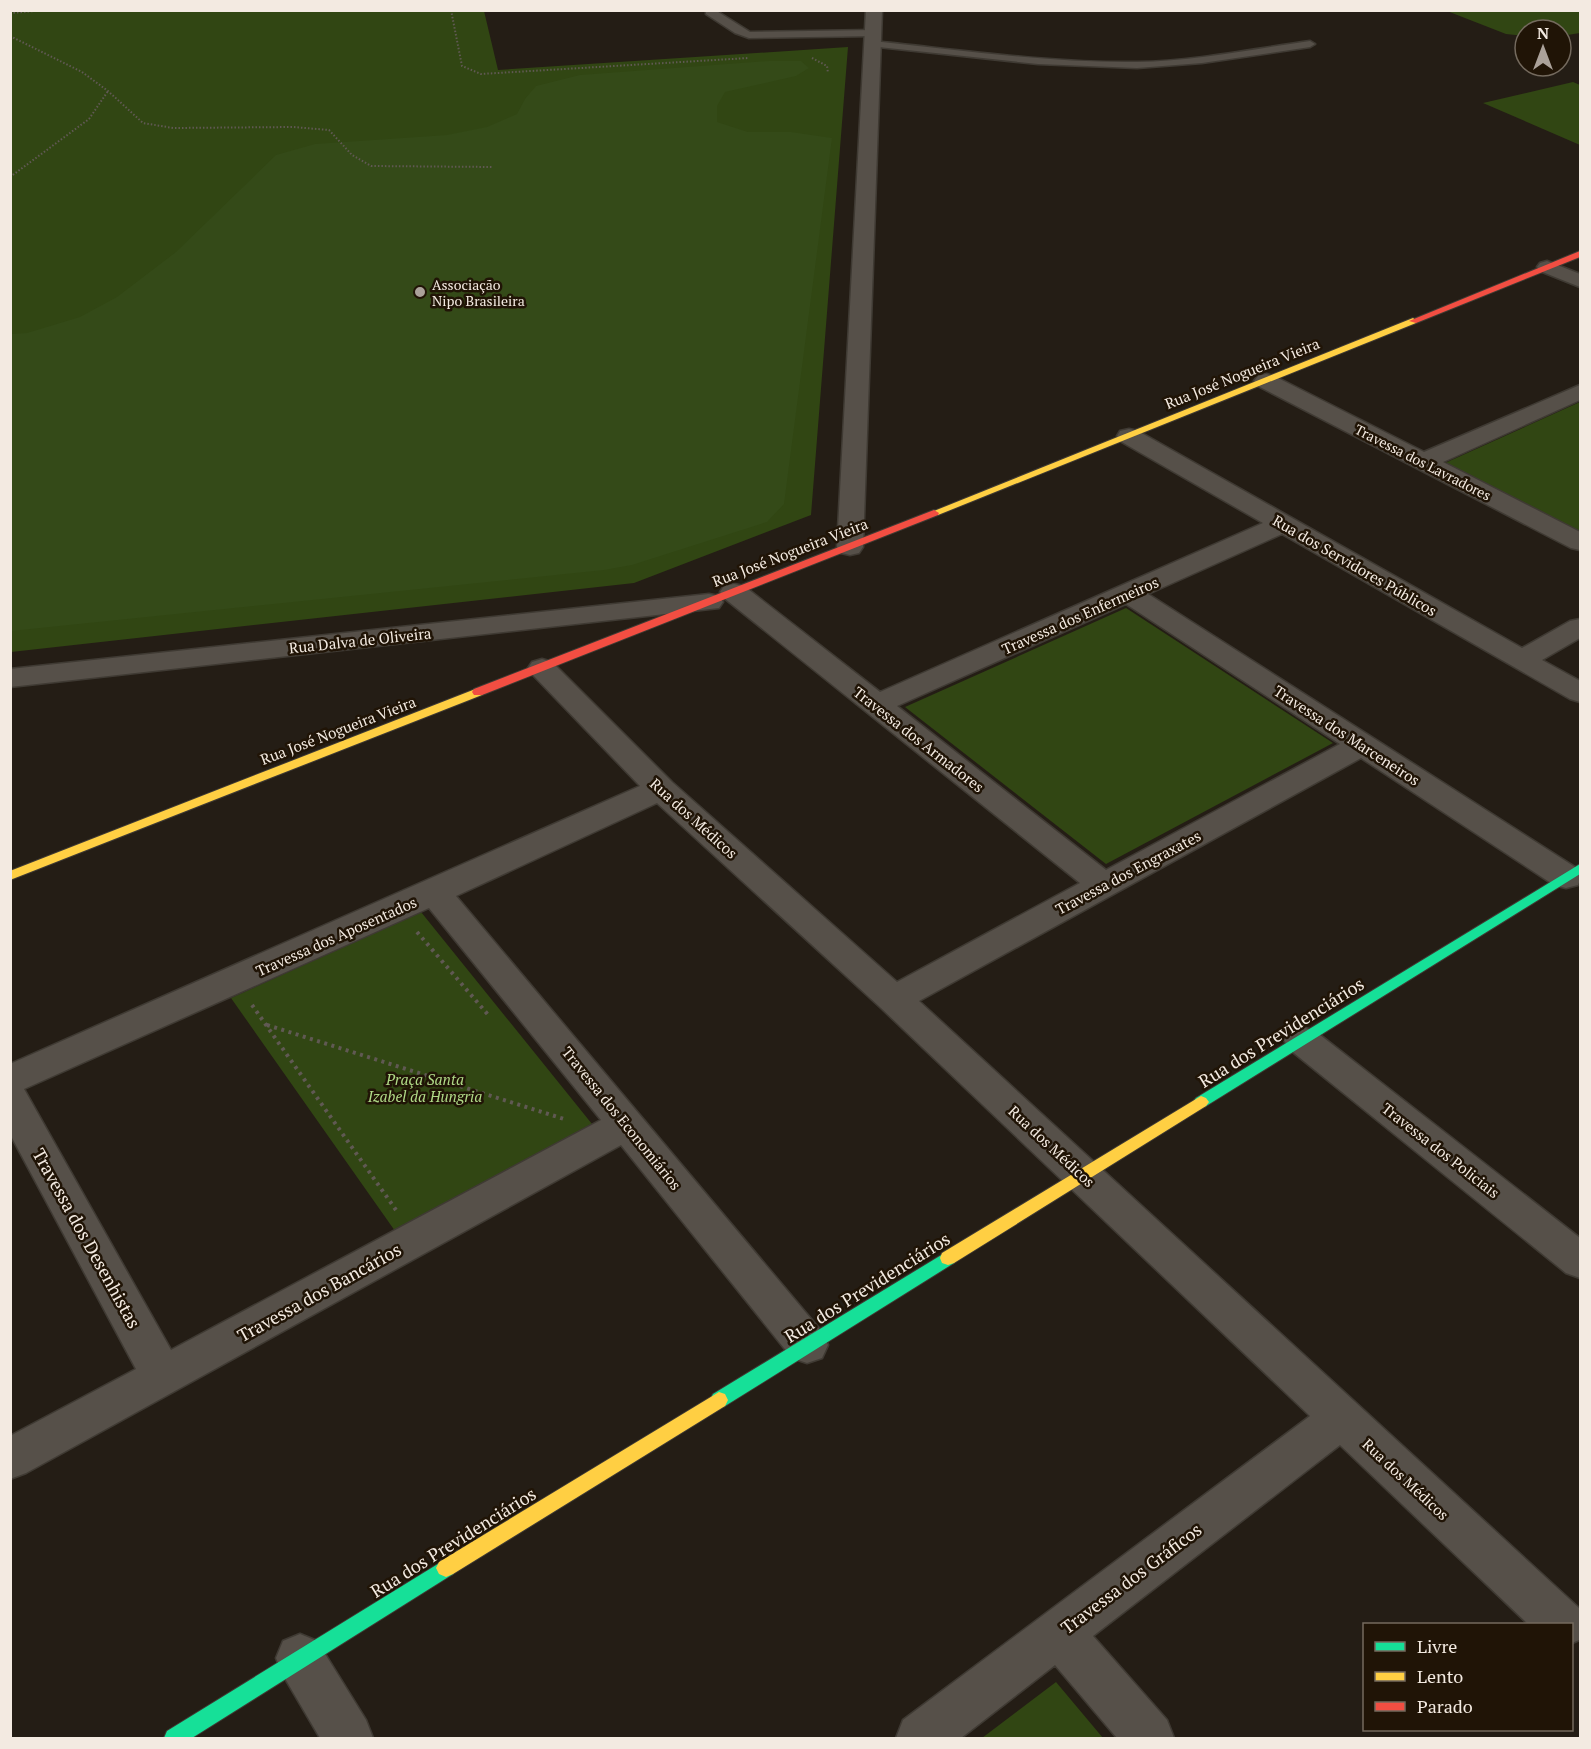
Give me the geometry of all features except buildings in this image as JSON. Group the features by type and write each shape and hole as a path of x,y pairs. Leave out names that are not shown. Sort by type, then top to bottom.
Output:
{"street":[{"path":"850,547 874,10"},
{"name":"Rua José Nogueira Vieira","path":"10,876 850,547 1581,254"},
{"path":"1547,267 1581,281"},
{"name":"Travessa dos Lavradores","path":"1266,381 1581,542"},
{"path":"1424,462 1581,392"},
{"name":"Rua dos Servidores Públicos","path":"1129,436 1581,693"},
{"name":"Travessa dos Enfermeiros","path":"876,705 1283,524"},
{"name":"Travessa dos Marceneiros","path":"1127,593 1362,745 1573,873"},
{"name":"Rua Dalva de Oliveira","path":"10,678 722,597"},
{"name":"Travessa dos Armadores","path":"722,597 876,705 1104,885"},
{"path":"1521,660 1581,627"},
{"name":"Rua dos Médicos","path":"542,668 661,789 894,999 1561,1623"},
{"name":"Travessa dos Engraxates","path":"894,999 1362,745"},
{"name":"Travessa dos Aposentados","path":"10,1080 435,892 661,789"},
{"name":"Rua dos Previdenciários","path":"174,1738 1573,873"},
{"name":"Travessa dos Economiários","path":"435,892 807,1345"},
{"name":"Travessa dos Policiais","path":"1302,1040 1575,1248"},
{"name":"Travessa dos Desenhistas","path":"10,1098 163,1377"},
{"name":"Travessa dos Bancários","path":"10,1459 627,1124"},
{"name":"Travessa dos Gráficos","path":"921,1738 1341,1418"},
{"path":"1059,1633 1149,1738"},
{"path":"300,1658 348,1738"}],"lane":[{"path":"710,12 749,35 873,38 1062,63 1140,65 1173,63 1310,44"}],"path":[{"path":"10,13 47,10"},
{"path":"451,10 462,66 481,74 748,58"},
{"path":"10,36 82,72 108,91 143,123 173,128 293,127 329,130 352,155 371,166 493,167"},
{"path":"805,57 816,58 827,66 828,73"},
{"path":"10,177 89,119 108,91"},
{"path":"415,930 497,1025"},
{"path":"260,997 250,1001 398,1213 387,1218"},
{"path":"266,1025 567,1120"},
{"path":"566,1111 567,1120"},
{"path":"560,1126 567,1120"}],"green space":[{"name":"Associação Nipo Brasileira","path":"10,11 484,11 498,70 848,47 811,515 634,583 11,652"},
{"path":"1447,11 1580,11 1580,33 1573,34 1573,18 1513,18 1513,35"},
{"name":"Associação Nipo Brasileira","path":"769,61 801,61 809,68 796,76 725,92 717,106 717,122 748,132 791,132 832,138 784,504 767,522 632,565 604,570 11,631 11,334 27,333 80,317 117,297 176,252 276,155 315,144 447,135 487,127 517,114 525,99 536,86 580,75"},
{"path":"1573,82 1580,85 1580,145 1483,103"},
{"path":"1580,402 1580,532 1445,463"},
{"path":"1126,608 1333,743 1106,864 905,707"},
{"name":"Praça Santa Izabel da Hungria","path":"421,912 592,1124 395,1231 231,998"},
{"path":"1056,1682 1103,1738 982,1738"}],"traffic: fast":[{"path":"1201,1102 1580,868"},
{"path":"719,1400 948,1258"},
{"path":"174,1738 446,1568"}],"traffic: slow":[{"path":"934,513 1413,321"},
{"path":"10,876 478,692"},
{"path":"948,1258 1201,1102"},
{"path":"446,1568 719,1400"}],"traffic: jam":[{"path":"1413,321 1580,254"},
{"path":"478,692 934,513"}],"place":[{"name":"Associação Nipo Brasileira","path":"420,292"}]}
